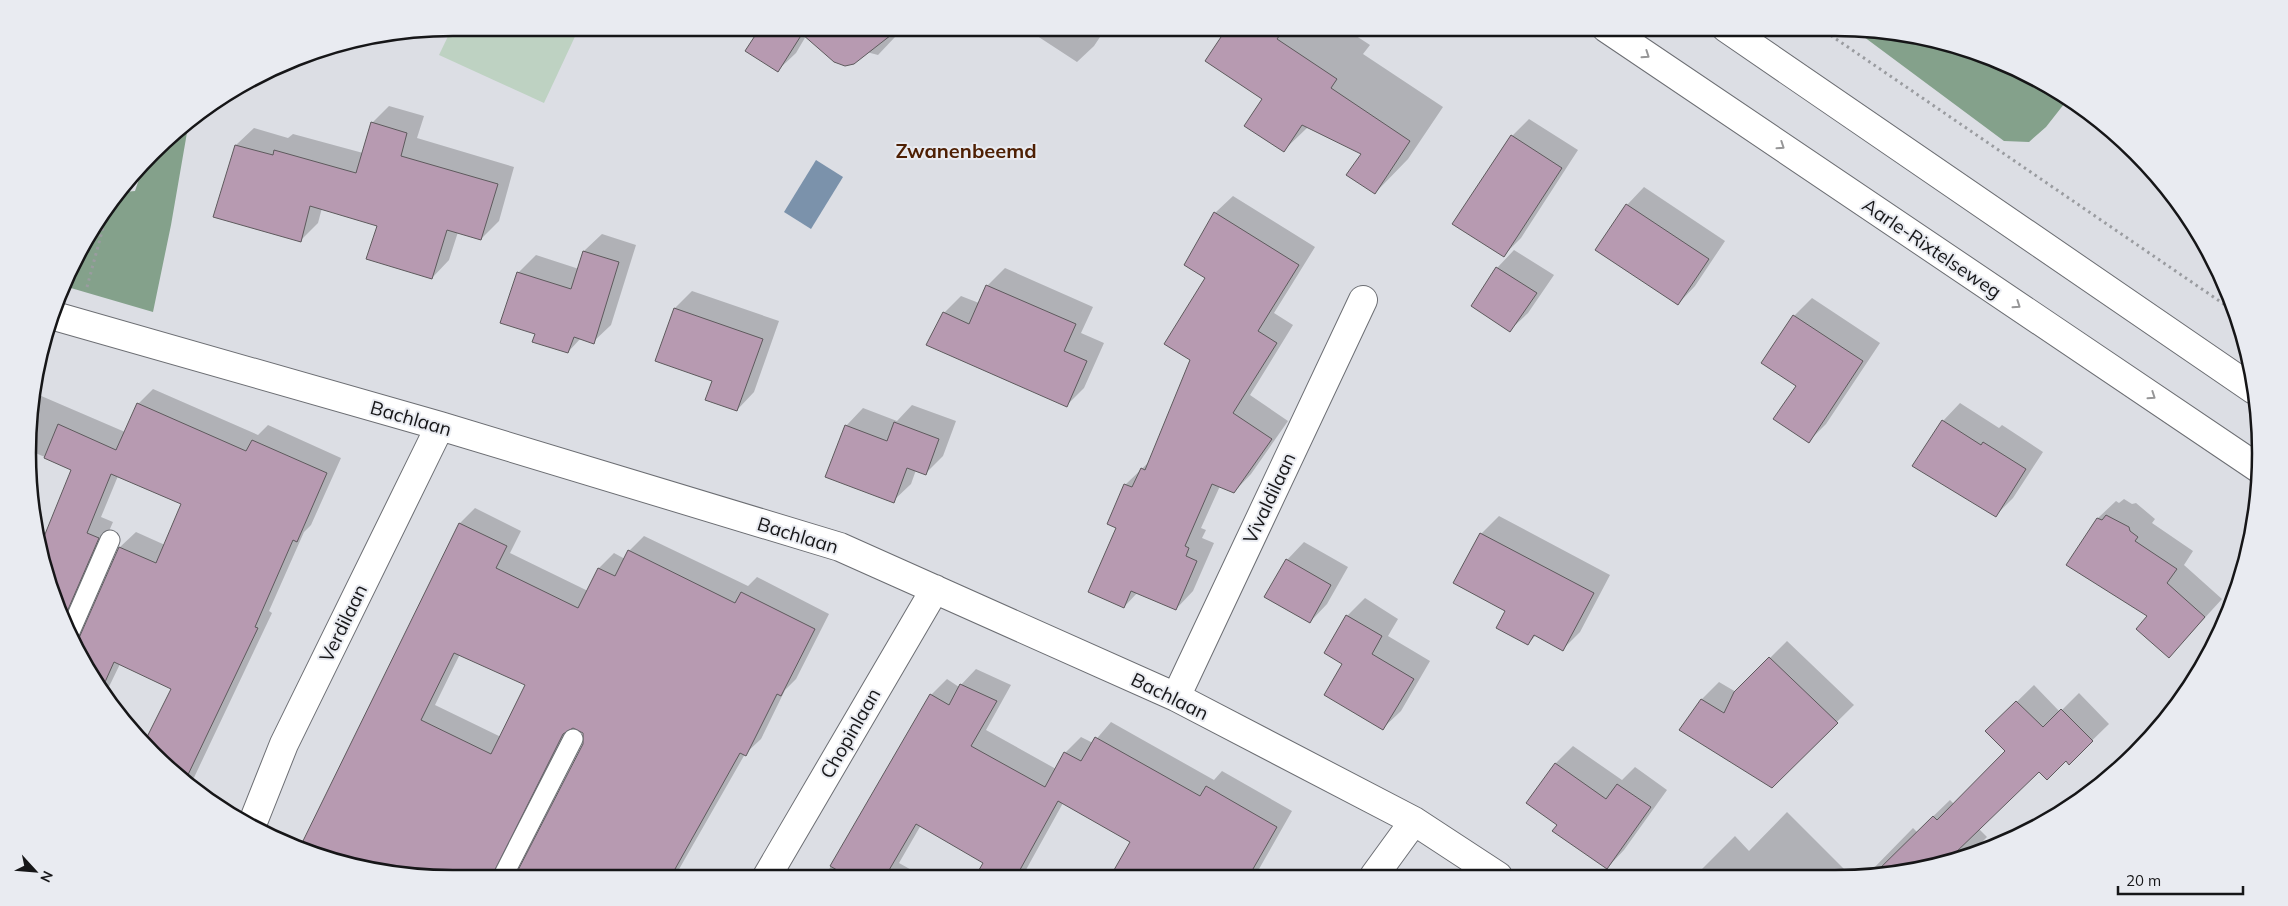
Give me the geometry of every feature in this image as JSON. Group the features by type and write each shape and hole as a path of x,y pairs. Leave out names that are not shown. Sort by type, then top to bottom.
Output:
{"street":[{"name":"Aarle-Rixtelseweg","path":"1618,36 2252,464"},
{"path":"1738,36 2246,384"},
{"name":"Vivaldilaan","path":"1176,697 1363,300"},
{"name":"Bachlaan","path":"59,317 440,426 840,548 1176,697 1414,821 1489,870"},
{"name":"Verdilaan","path":"253,819 284,744 440,426"},
{"name":"Chopinlaan","path":"771,870 935,589"},
{"path":"1378,870 1414,821"}],"lane":[{"path":"74,625 110,540"},
{"path":"506,870 573,739"}],"path":[{"path":"1832,36 2224,304"},
{"path":"77,322 104,225"}],"green space":[{"path":"448,36 575,36 544,103 439,55"},
{"path":"1864,37 1916,44 1969,58 2019,79 2064,104 2046,127 2029,142 2004,141"},
{"path":"187,132 153,312 71,288 106,221 128,192 135,191 140,178 158,158"}],"water":[{"path":"816,160 843,177 811,229 784,212"}],"building":[{"path":"755,36 801,36 778,72 745,51"},
{"path":"804,36 890,36 854,64 845,66 834,62"},
{"path":"1222,36 1279,36 1277,39 1337,79 1331,88 1410,141 1375,194 1346,175 1361,154 1302,125 1284,152 1244,126 1262,99 1205,61"},
{"path":"371,122 407,133 401,156 498,184 481,240 447,230 432,279 366,259 377,226 310,206 301,242 213,217 235,145 273,155 274,150 356,173"},
{"path":"1511,135 1562,168 1504,257 1452,224"},
{"path":"1626,204 1709,259 1678,305 1595,250"},
{"path":"1214,212 1299,265 1258,331 1277,343 1233,413 1272,439 1234,493 1212,484 1185,546 1189,548 1186,556 1197,561 1176,610 1131,591 1124,608 1088,592 1116,528 1107,524 1124,484 1132,487 1141,468 1145,470 1190,360 1164,344 1205,278 1184,265"},
{"path":"583,251 619,262 594,344 574,337 568,353 532,342 535,334 500,323 517,272 571,289"},
{"path":"1496,267 1537,293 1510,332 1471,306"},
{"path":"986,285 1076,324 1064,351 1087,361 1067,407 926,345 943,312 969,324"},
{"path":"674,308 763,339 737,411 705,400 712,381 655,361"},
{"path":"1793,315 1863,361 1809,443 1773,419 1796,386 1761,363"},
{"path":"137,403 246,451 252,440 327,473 297,542 293,540 255,627 258,628 188,775 147,736 171,689 114,662 105,683 79,637 119,547 156,563 181,504 111,474 87,533 99,538 67,611 58,587 44,536 71,470 44,458 58,424 116,450"},
{"path":"1942,420 1981,445 1983,442 2026,469 1996,517 1912,466"},
{"path":"894,422 939,439 926,475 907,468 894,503 825,477 845,425 887,441"},
{"path":"2106,515 2129,527 2130,531 2138,537 2135,541 2177,569 2167,583 2205,617 2169,658 2136,629 2147,616 2066,565 2097,518 2102,520"},
{"path":"459,523 507,546 496,568 578,608 598,568 615,576 628,550 735,603 741,592 815,629 781,696 777,694 746,756 740,753 674,870 518,870 583,744 583,733 573,728 563,734 495,870 426,869 372,862 345,856 303,841","holes":["454,653 525,685 491,754 421,720"]},
{"path":"1480,533 1594,593 1563,651 1534,635 1528,645 1496,628 1505,611 1453,583"},
{"path":"1286,559 1331,585 1310,623 1264,597"},
{"path":"1346,615 1382,636 1372,654 1414,679 1383,730 1324,695 1342,664 1324,653"},
{"path":"1769,657 1838,723 1772,788 1679,730 1701,699 1724,713 1734,692"},
{"path":"960,684 997,701 971,746 1045,787 1064,752 1081,761 1095,737 1200,796 1206,786 1277,827 1252,870 1114,870 1130,842 1058,801 1020,870 979,870 983,863 916,824 889,870 837,870 830,866 930,694 949,705"},
{"path":"2016,701 2043,727 2061,709 2093,741 2069,765 2066,761 2047,780 2039,772 1956,852 1916,862 1881,867 1933,816 1937,820 2005,751 1985,731"},
{"path":"1555,763 1606,799 1617,784 1651,807 1607,869 1552,831 1557,825 1526,803"}],"district":[{"name":"Zwanenbeemd","path":"966,151"}]}
